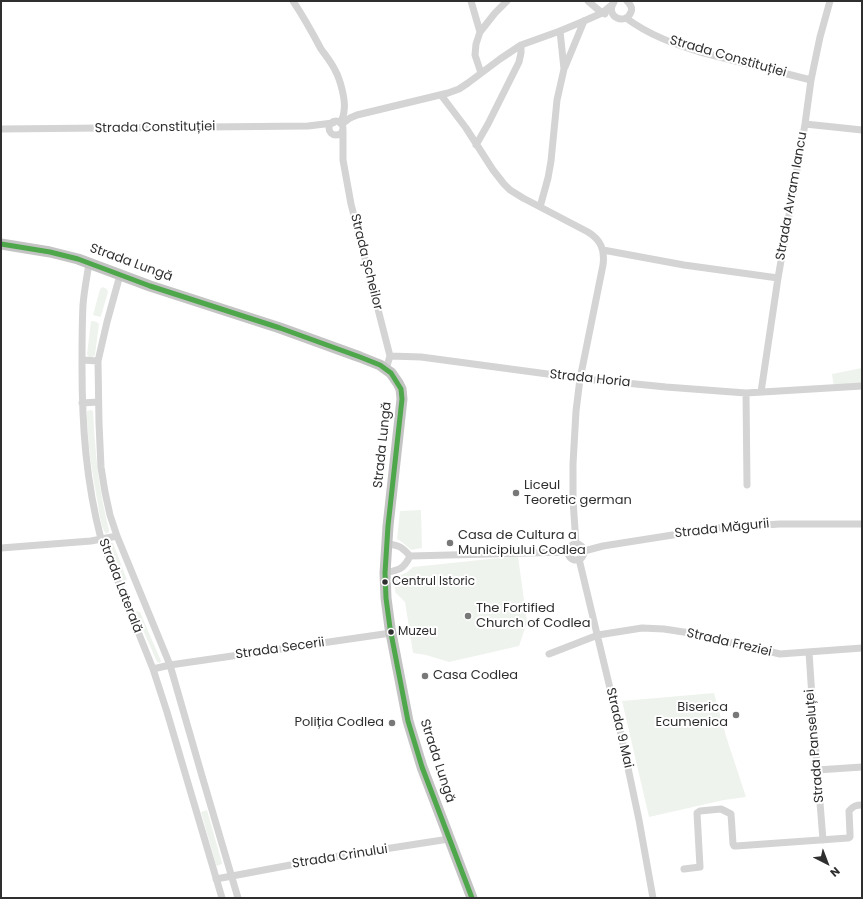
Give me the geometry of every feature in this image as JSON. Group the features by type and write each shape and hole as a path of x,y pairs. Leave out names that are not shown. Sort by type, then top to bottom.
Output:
{"highway":[{"name":"Strada Lungă","path":"1,244 55,252 68,256 186,298 233,312 318,341 360,357 386,369 391,373 401,389 402,399 385,573 386,598 391,633 408,721 422,767 472,898"}],"street":[{"name":"Strada Șcheilor","path":"293,1 334,69 341,85 344,108 343,117 339,125 344,146 343,154 347,184 390,356"},
{"path":"471,1 480,32"},
{"path":"481,73 475,55 476,44 480,32 507,1"},
{"path":"588,1 602,13 620,19 626,18 632,11 627,1"},
{"name":"Strada Avram Iancu","path":"761,392 778,278 805,124 811,80 820,37 830,1"},
{"name":"Strada Constituției","path":"1,129 339,125 357,115 448,93 468,83 511,51 602,13 615,2"},
{"path":"615,2 612,6 612,12 615,17"},
{"name":"Strada Constituției","path":"626,18 638,27 650,33 684,47 811,80"},
{"path":"540,207 551,161 557,100 564,69 584,21"},
{"path":"560,31 564,69"},
{"path":"476,145 519,62 521,46"},
{"path":"441,95 466,128 476,145 504,184 517,194 588,232 597,239 604,250 603,265 580,379 576,411 573,464 573,500 576,544"},
{"path":"805,124 862,130"},
{"path":"339,125 339,135 332,133 330,126 339,125"},
{"name":"Strada Constituției","path":"308,126 332,133"},
{"name":"Strada Șcheilor","path":"332,133 343,154"},
{"path":"604,250 684,265 778,278"},
{"name":"Strada Laterală","path":"89,263 83,310 82,403 87,468 91,496 101,539 153,669 222,898"},
{"name":"Strada Laterală","path":"120,275 98,361 98,402 102,467 107,500 117,536 170,665 238,898"},
{"path":"386,369 390,356"},
{"name":"Strada Horia","path":"390,356 421,357 580,379 746,393 862,386"},
{"path":"82,360 98,361"},
{"path":"746,393 747,485"},
{"path":"82,403 98,402"},
{"name":"Strada Măgurii","path":"584,551 717,528 780,524 862,524"},
{"path":"1,548 101,539 117,536"},
{"path":"387,544 401,547 410,556"},
{"path":"569,552 570,556 576,560 584,555 582,547 576,544"},
{"path":"569,552 570,548 576,544"},
{"path":"410,556 569,552"},
{"path":"385,573 404,567 410,556"},
{"name":"Strada 9 Mai","path":"579,559 626,758 653,898"},
{"name":"Strada Freziei","path":"549,654 598,635 628,629 642,628 664,629 780,654 862,648"},
{"name":"Strada Secerii","path":"153,669 170,665 391,633"},
{"name":"Strada Panseluței","path":"809,652 810,687 823,840"},
{"path":"817,770 862,767"},
{"path":"684,869 700,867 697,813 700,811 721,809 731,814 733,844 736,846 848,838 850,834 849,811 855,805 862,805"},
{"name":"Strada Crinului","path":"216,879 333,857 449,839"}],"shaded area":[{"path":"103,287 107,289 108,292 100,317 93,315 100,289"},
{"path":"91,321 99,324 95,355 93,357 88,357 87,354"},
{"path":"862,368 862,386 834,387 832,374"},
{"path":"87,411 93,411 100,486 109,530 106,534 100,520 90,458"},
{"path":"421,510 422,548 411,550 397,539 400,511"},
{"path":"110,542 113,543 127,580 123,582 108,545"},
{"path":"518,556 527,622 519,646 449,662 426,655 413,653 405,602 395,592 394,577 406,573 413,567"},
{"path":"137,611 140,612 161,661 160,663 157,662 136,614"},
{"path":"714,693 746,797 724,800 649,817 622,701"},
{"path":"207,810 222,863 217,866 201,812"}],"transit line":[{"path":"1,244 50,252 78,259 150,286 280,328 360,357 380,365 391,373 401,389 402,399 388,526 385,573 386,598 390,628 408,721 422,767 472,898"}],"place":[{"name":"Liceul Teoretic german","path":"516,493"},
{"name":"Casa de Cultura a Municipiului Codlea","path":"450,543"},
{"name":"Centrul Istoric","path":"385,582"},
{"name":"The Fortified Church of Codlea","path":"468,616"},
{"name":"Muzeu","path":"391,632"},
{"name":"Casa Codlea","path":"425,676"},
{"name":"Biserica Ecumenica","path":"736,715"},
{"name":"Poliția Codlea","path":"392,723"}]}
